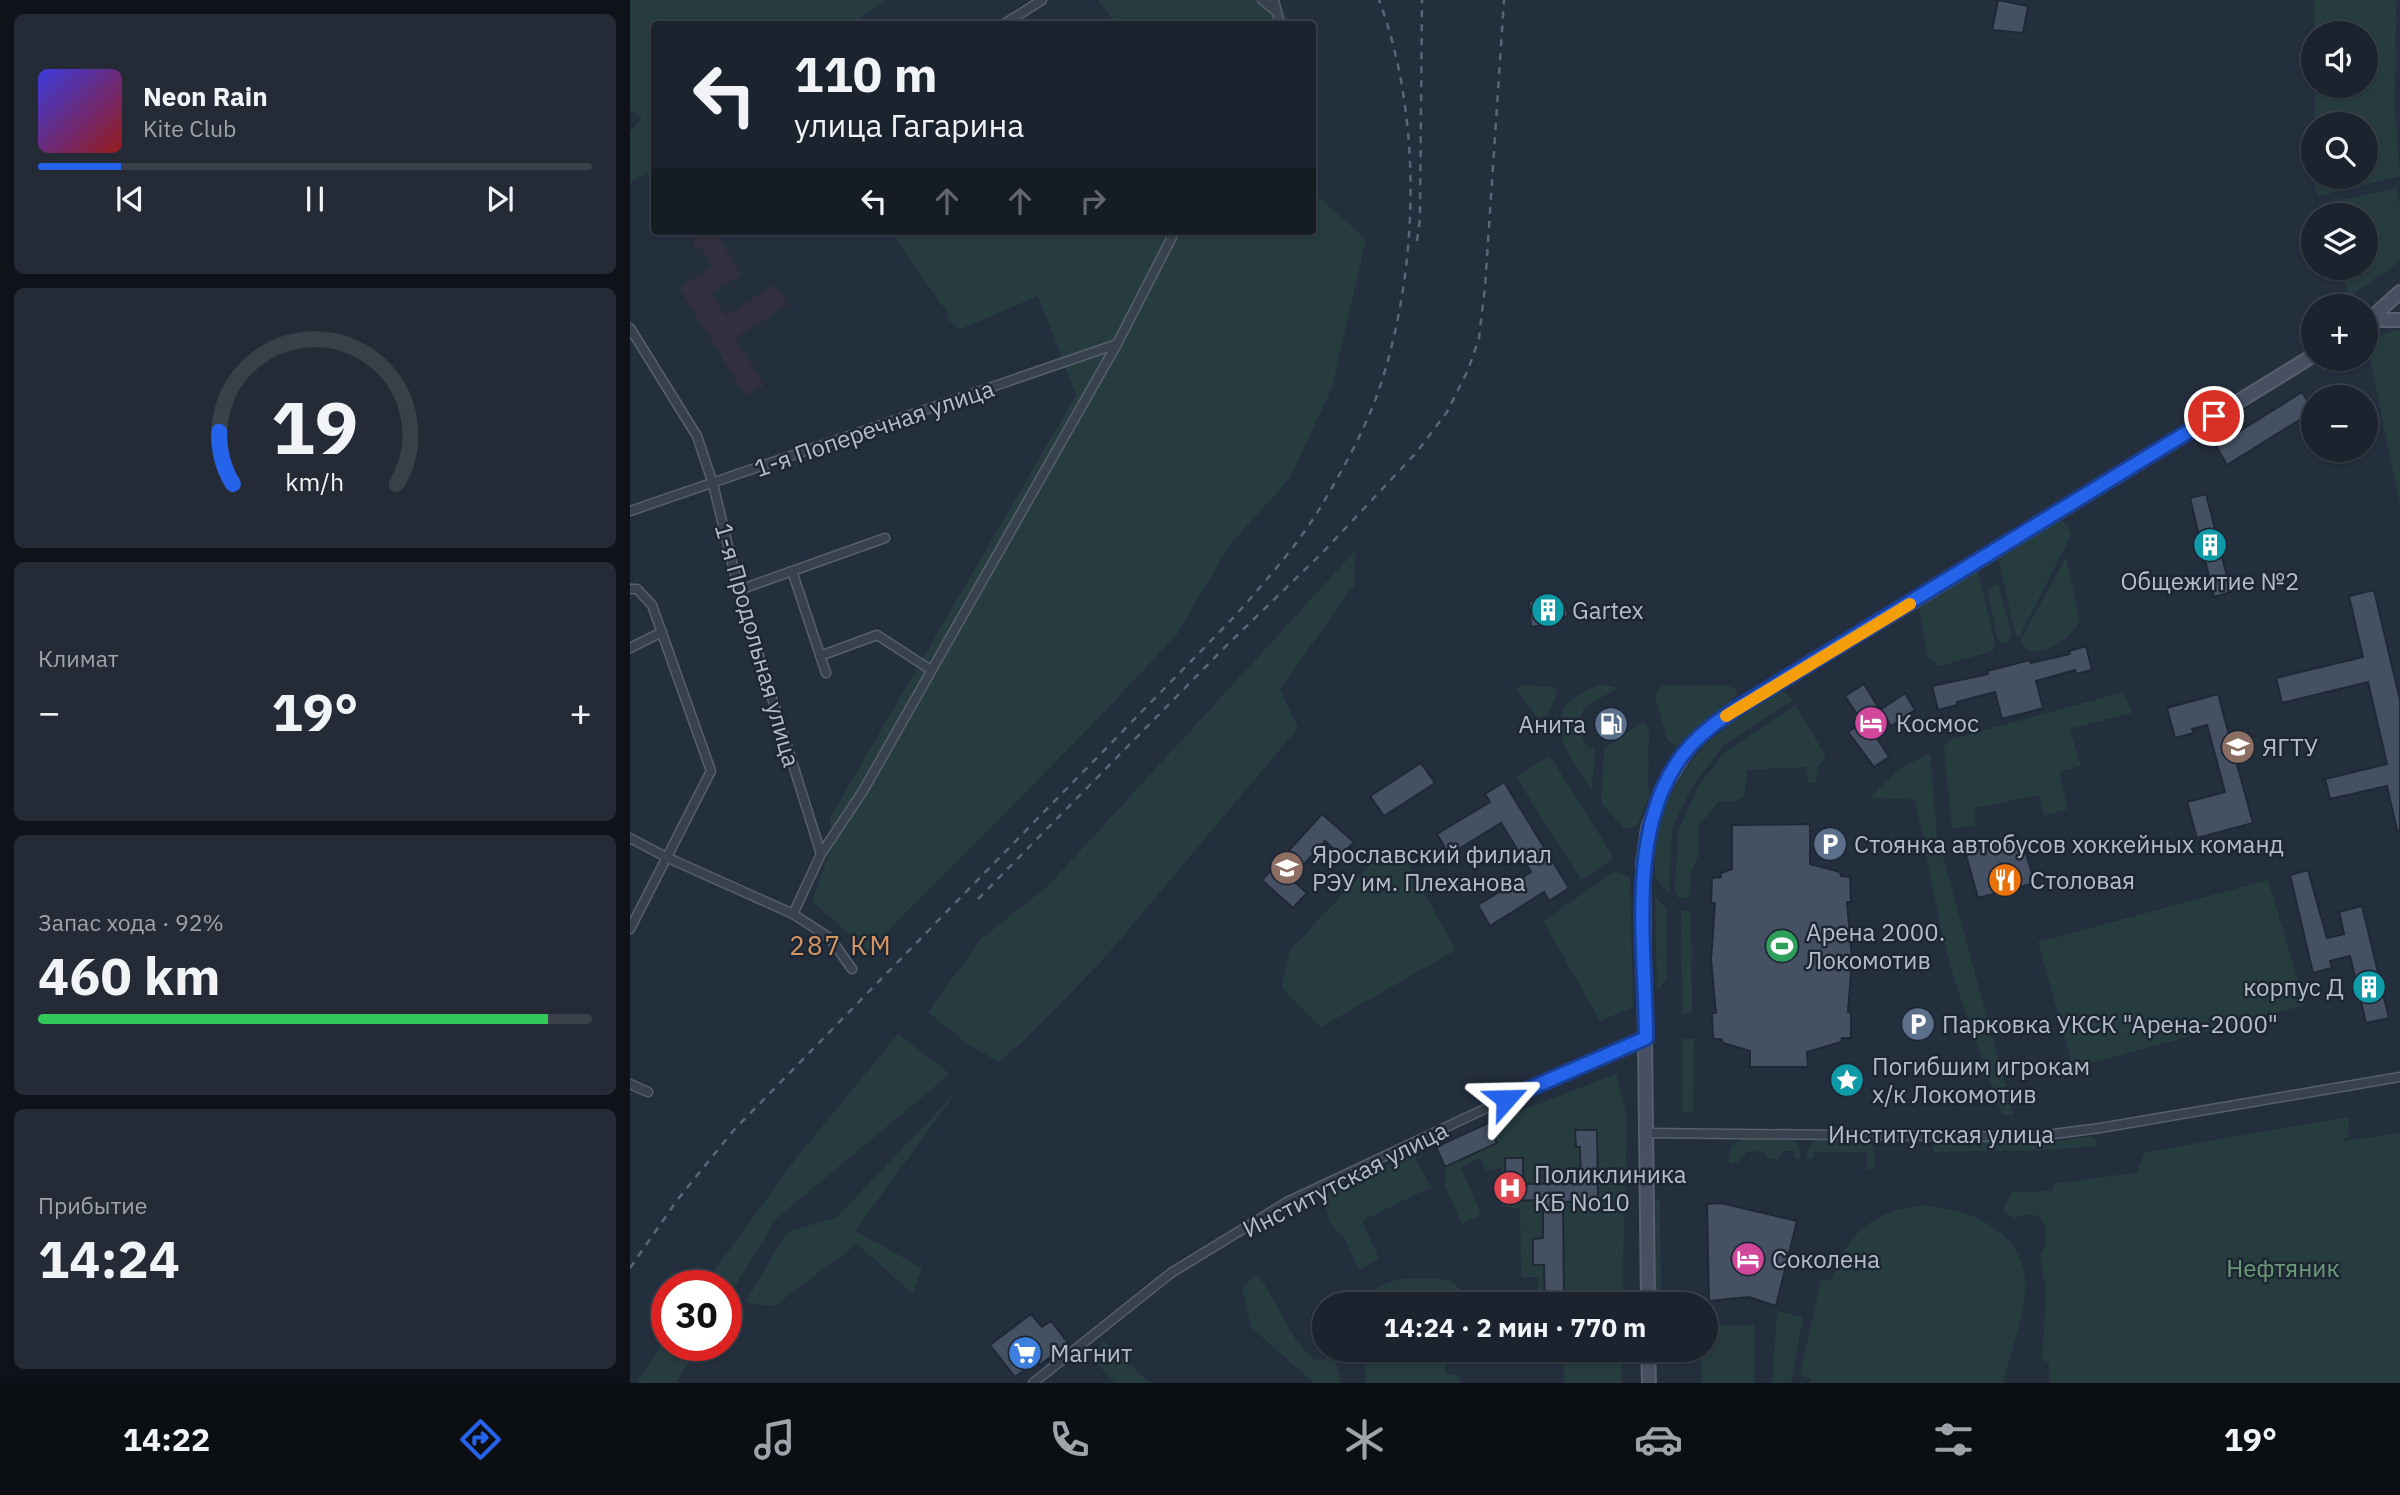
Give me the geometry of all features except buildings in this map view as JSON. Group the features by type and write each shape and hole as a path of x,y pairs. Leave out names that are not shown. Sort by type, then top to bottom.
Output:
{"main road":[{"path":"2378,312 2400,292"},
{"path":"2378,315 2400,302"},
{"path":"2378,321 2400,320"},
{"path":"1648,1292 1645,852 1648,828 1661,792 1690,746 1710,727 1737,708 2301,363"},
{"path":"1648,1362 1649,1383"}],"street":[{"path":"1009,21 1042,0"},
{"path":"1262,0 1276,11"},
{"path":"1274,0 1279,21"},
{"path":"793,914 821,854 863,791 1117,344 1173,235"},
{"name":"1-я Продольная улица","path":"630,328 696,436 713,484 739,590 821,854"},
{"name":"1-я Поперечная улица","path":"630,511 1117,344"},
{"path":"739,590 885,538"},
{"path":"792,571 826,673"},
{"path":"630,589 637,589 652,605 671,652 711,771 630,929"},
{"path":"630,648 662,632"},
{"path":"820,656 877,635 931,670"},
{"path":"630,838 793,914 830,938 852,969"},
{"name":"Институтская улица","path":"1033,1383 1171,1273 1287,1202 1544,1082 1646,1038"},
{"name":"Институтская улица","path":"1646,1133 2031,1137 2101,1128 2400,1077"},
{"path":"630,1084 648,1092"}],"shaded area":[{"path":"689,235 724,235 719,238 741,275 711,293 725,316 775,285 787,305 735,338 764,385 746,396 679,288 713,267 702,248 698,250"}],"green space":[{"path":"630,0 885,0 855,21 651,21 651,169 630,183 630,131 642,119 630,110"},
{"path":"1098,0 1276,0 1290,21 1114,21"},
{"path":"2314,0 2396,0 2395,111 2400,176 2378,182 2378,112 2315,112 2315,98 2378,98 2378,21 2315,21"},
{"path":"2397,188 2400,206 2400,261 2378,277 2378,203 2329,203"},
{"path":"2315,189 2348,189 2320,196"},
{"path":"1316,195 1366,239 1332,388 1290,478 1230,545 1177,634 1093,724 868,951 812,901 832,846 830,818 1076,395 1038,296 961,329 948,320 947,312 893,235 1316,235"},
{"path":"2344,280 2373,280 2353,294 2348,294"},
{"path":"2400,329 2400,505 2378,398 2378,385 2375,385 2372,371 2378,371 2378,336"},
{"path":"2059,516 2071,533 2069,539 2020,636 2016,636 1997,555"},
{"path":"1356,550 1354,585 1280,689 1298,728 1101,962 1020,1044 998,1062 966,1043 928,1012 981,939 1048,886"},
{"path":"2066,557 2080,620 2069,635 2052,647 2033,651 2020,641"},
{"path":"1977,568 1995,643 1993,651 1939,666 1928,658 1919,608 1923,599"},
{"path":"1998,584 2012,635 2007,644 1998,641 1987,589"},
{"path":"1604,684 1617,688 1584,708 1579,724 1589,749 1595,749 1592,789 1564,743 1560,729 1561,715 1568,703 1582,692"},
{"path":"1519,685 1553,687 1556,690 1555,699 1546,717 1538,718 1517,690"},
{"path":"1664,685 1729,686 1735,689 1737,695 1677,746 1667,740 1655,695"},
{"path":"1779,691 1785,692 1793,700 1725,744 1692,787 1672,827 1669,894 1655,877 1655,833 1668,797 1701,748 1734,721"},
{"path":"2124,692 2132,713 2070,729 2081,766 2059,772 2068,809 2044,816 2039,795 1975,808 1975,826 1952,828 1944,748 1948,740"},
{"path":"1795,705 1825,754 1824,761 1818,765 1816,782 1809,783 1806,767 1747,770 1744,796 1736,801 1718,802 1699,826 1699,854 1691,873 1689,894 1687,898 1678,898 1675,891 1678,831 1698,787 1723,753"},
{"path":"1640,723 1646,724 1649,731 1650,794 1638,824 1633,828 1623,827 1601,803 1604,749"},
{"path":"1930,753 1937,835 2014,1115 2002,1115 1956,985 1943,939 1915,799 1869,798 1899,769"},
{"path":"1550,756 1614,858 1581,880 1516,777"},
{"path":"1385,849 1400,850 1456,950 1321,1027 1281,987 1290,950"},
{"path":"1616,871 1630,877 1633,1007 1600,1021 1543,921"},
{"path":"2268,880 2305,1005 2073,1068 2038,942"},
{"path":"1655,896 1667,910 1667,979 1657,989"},
{"path":"1681,911 1691,911 1692,1013 1682,1014"},
{"path":"898,1034 950,1074 776,1219 742,1275 742,1270 715,1270 797,1157"},
{"path":"1682,1039 1694,1039 1693,1112 1682,1112"},
{"path":"1616,1074 1627,1117 1622,1292 1564,1292 1563,1202 1598,1201 1597,1130 1575,1131 1576,1147 1580,1147 1581,1183 1523,1184 1523,1158 1506,1201 1543,1200 1543,1238 1533,1239 1533,1265 1544,1265 1545,1292 1538,1292 1538,1277 1521,1277 1520,1209 1502,1206 1502,1167 1486,1171 1480,1158 1461,1167 1481,1214 1462,1224 1445,1187 1445,1167 1497,1143 1488,1123"},
{"path":"956,1092 855,1231 922,1268 913,1294 857,1244 774,1306 745,1303 787,1232 837,1217"},
{"name":"Нефтяник","path":"2349,1117 2348,1136 2343,1141 2400,1133 2400,1383 2049,1383 2049,1364 2042,1358 2046,1292 2040,1255 2045,1246 2045,1225 2039,1216 2025,1214 2015,1218 2005,1213 2004,1206 2013,1192 2052,1191 2053,1184 2140,1172 2138,1169 2145,1152"},
{"path":"2091,1136 2096,1139 2096,1146 2050,1150 1934,1152 1934,1145 1941,1142 2049,1142"},
{"path":"1742,1139 1792,1140 1798,1144 1801,1159 1795,1159 1794,1151 1783,1151 1778,1159 1767,1158 1763,1151 1747,1152 1737,1163 1729,1163 1730,1147"},
{"path":"1816,1140 1870,1142 1874,1148 1874,1169 1867,1169 1867,1152 1814,1152 1813,1159 1807,1159 1807,1150"},
{"path":"1413,1154 1431,1187 1362,1221 1379,1258 1359,1270 1344,1238 1330,1223 1322,1195"},
{"path":"1651,1200 1660,1200 1661,1292 1653,1292"},
{"path":"1922,1205 1964,1213 1982,1221 2012,1244 2021,1260 2025,1280 2024,1304 2003,1383 1810,1383 1811,1379 1800,1375 1821,1279 1831,1280 1845,1249 1854,1237 1875,1219 1904,1208"},
{"path":"1257,1274 1290,1331 1312,1357 1312,1362 1335,1362 1341,1383 1314,1383 1251,1327 1242,1288"},
{"path":"1434,1278 1451,1281 1461,1292 1375,1292 1386,1283"},
{"path":"1777,1311 1803,1317 1791,1383 1772,1383"},
{"path":"1754,1325 1754,1383 1702,1383 1702,1362 1718,1362 1718,1326"},
{"path":"1103,1340 1150,1383 1115,1383 1093,1359"},
{"path":"651,1361 690,1361 676,1383 637,1383"},
{"path":"1365,1362 1449,1362 1444,1368 1447,1374 1460,1376 1460,1383 1366,1383"},
{"path":"1563,1362 1622,1362 1622,1383 1564,1383"}],"railway":[{"path":"630,1268 678,1199 733,1131 1235,616 1295,545 1326,498 1359,437 1376,398 1401,302 1408,251 1409,147 1404,96 1394,47 1379,0"},
{"path":"1417,241 1420,219 1422,0"},
{"path":"978,899 1224,648 1323,552 1416,453 1447,412 1468,370 1479,338 1485,287 1504,0"}],"slow traffic":[{"path":"1726,716 1910,604"}],"place":[{"name":"Общежитие №2","path":"2210,545"},
{"name":"Gartex","path":"1548,610"},
{"name":"Космос","path":"1871,723"},
{"name":"Анита","path":"1611,724"},
{"name":"ЯГТУ","path":"2238,747"},
{"name":"Стоянка автобусов хоккейных команд","path":"1830,844"},
{"name":"Ярославский филиал РЭУ им. Плеханова","path":"1287,868"},
{"name":"Столовая","path":"2005,880"},
{"name":"Арена 2000. Локомотив","path":"1782,946"},
{"name":"корпус Д","path":"2369,987"},
{"name":"Парковка УКСК \"Арена-2000\"","path":"1918,1024"},
{"name":"Погибшим игрокам х/к Локомотив","path":"1847,1080"},
{"name":"Поликлиника КБ No10","path":"1510,1188"},
{"name":"Соколена","path":"1748,1259"},
{"name":"Магнит","path":"1025,1353"}],"district":[{"name":"287 КМ","path":"841,945"}],"route":[{"path":"1506,1099 1646,1038 1643,864 1648,828 1661,792 1690,746 1710,727 1737,708 2214,416"}]}
